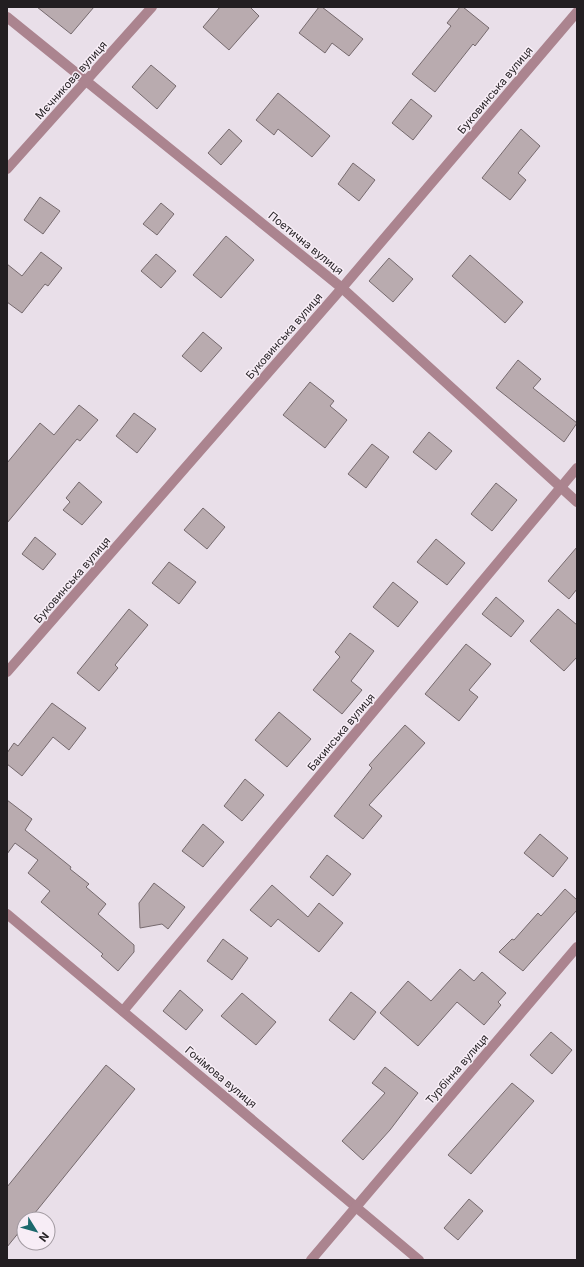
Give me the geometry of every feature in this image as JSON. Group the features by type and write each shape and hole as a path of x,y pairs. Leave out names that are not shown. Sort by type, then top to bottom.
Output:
{"street":[{"name":"Мєчникова вулиця","path":"7,169 88,81 152,7"},
{"name":"Буковинська вулиця","path":"7,672 342,288 577,12"},
{"name":"Поетична вулиця","path":"7,17 342,288 577,502"},
{"name":"Бакинська вулиця","path":"123,1011 577,468"},
{"name":"Гонімова вулиця","path":"7,914 419,1260"},
{"name":"Турбінна вулиця","path":"311,1260 577,948"}],"building":[{"path":"37,7 94,7 71,34"},
{"path":"220,7 250,7 259,16 229,50 203,27"},
{"path":"319,7 322,7 363,39 349,56 332,43 325,53 299,33"},
{"path":"460,7 463,7 489,28 475,46 473,44 435,92 412,74 451,26 447,23"},
{"path":"151,65 176,86 157,109 132,87"},
{"path":"278,93 330,136 312,157 278,129 274,135 256,120"},
{"path":"411,99 432,116 413,140 392,123"},
{"path":"229,129 242,141 221,165 208,153"},
{"path":"521,129 540,146 518,173 526,180 510,200 482,178"},
{"path":"353,163 375,180 359,201 338,184"},
{"path":"40,197 60,211 43,234 24,220"},
{"path":"161,203 174,214 157,235 143,224"},
{"path":"226,236 254,260 221,298 193,275"},
{"path":"41,252 62,268 48,286 45,284 22,313 7,302 7,264 22,276"},
{"path":"156,254 176,271 161,288 141,271"},
{"path":"470,255 523,302 505,323 452,276"},
{"path":"389,258 413,279 393,302 369,281"},
{"path":"203,332 222,348 201,372 182,356"},
{"path":"518,360 541,379 533,388 577,423 564,442 496,388"},
{"path":"310,382 334,401 330,406 347,420 325,448 283,415"},
{"path":"79,405 98,420 80,441 77,439 7,523 7,463 40,423 54,435"},
{"path":"134,413 156,429 137,453 116,436"},
{"path":"429,432 452,451 436,470 413,452"},
{"path":"372,444 389,457 366,488 348,474"},
{"path":"79,482 102,502 82,525 63,510 70,502 66,498"},
{"path":"496,483 517,500 492,531 471,514"},
{"path":"203,508 225,527 207,549 184,530"},
{"path":"35,537 56,554 43,570 22,554"},
{"path":"436,539 465,563 447,585 417,562"},
{"path":"577,547 577,589 569,599 548,581"},
{"path":"169,562 196,582 179,604 152,583"},
{"path":"393,582 418,602 398,627 373,607"},
{"path":"496,597 524,621 511,637 482,614"},
{"path":"129,609 148,625 115,665 118,668 99,691 77,673"},
{"path":"558,609 577,625 577,657 564,671 530,641"},
{"path":"350,633 374,651 351,681 362,690 342,714 313,690 340,657 335,652"},
{"path":"466,644 491,664 469,690 478,697 459,721 425,694"},
{"path":"52,703 86,728 69,750 53,737 22,776 7,764 7,753 14,743 18,746"},
{"path":"279,712 311,739 287,767 255,740"},
{"path":"405,725 425,743 369,805 382,816 363,839 334,816 372,768 369,765"},
{"path":"245,779 264,795 242,821 224,806"},
{"path":"7,800 32,819 25,830 71,867 70,869 89,884 86,887 106,904 98,914 134,945 134,952 118,971 101,956 103,954 41,902 50,891 28,873 38,860 15,843 7,854"},
{"path":"203,824 224,842 203,867 182,851"},
{"path":"540,834 568,858 553,877 524,853"},
{"path":"327,855 351,874 333,896 310,877"},
{"path":"154,883 185,907 168,929 162,924 140,928 139,903"},
{"path":"272,885 308,917 319,903 343,923 319,952 278,919 271,927 250,910"},
{"path":"565,889 577,900 577,910 523,971 499,952 512,939 514,940 538,913 541,916"},
{"path":"223,939 248,958 232,980 207,961"},
{"path":"460,969 474,981 482,972 506,993 498,1002 501,1005 484,1025 457,1002 418,1046 380,1013 408,981 431,1001"},
{"path":"180,990 203,1010 186,1030 163,1011"},
{"path":"351,992 376,1012 354,1040 329,1020"},
{"path":"242,993 276,1022 256,1045 221,1016"},
{"path":"551,1032 572,1050 552,1074 530,1055"},
{"path":"106,1065 135,1089 36,1211 16,1211 16,1236 7,1247 7,1187"},
{"path":"385,1067 418,1093 390,1130 363,1160 342,1141 385,1093 372,1083"},
{"path":"512,1083 534,1101 471,1174 448,1155"},
{"path":"469,1199 483,1211 458,1240 444,1228"}]}
